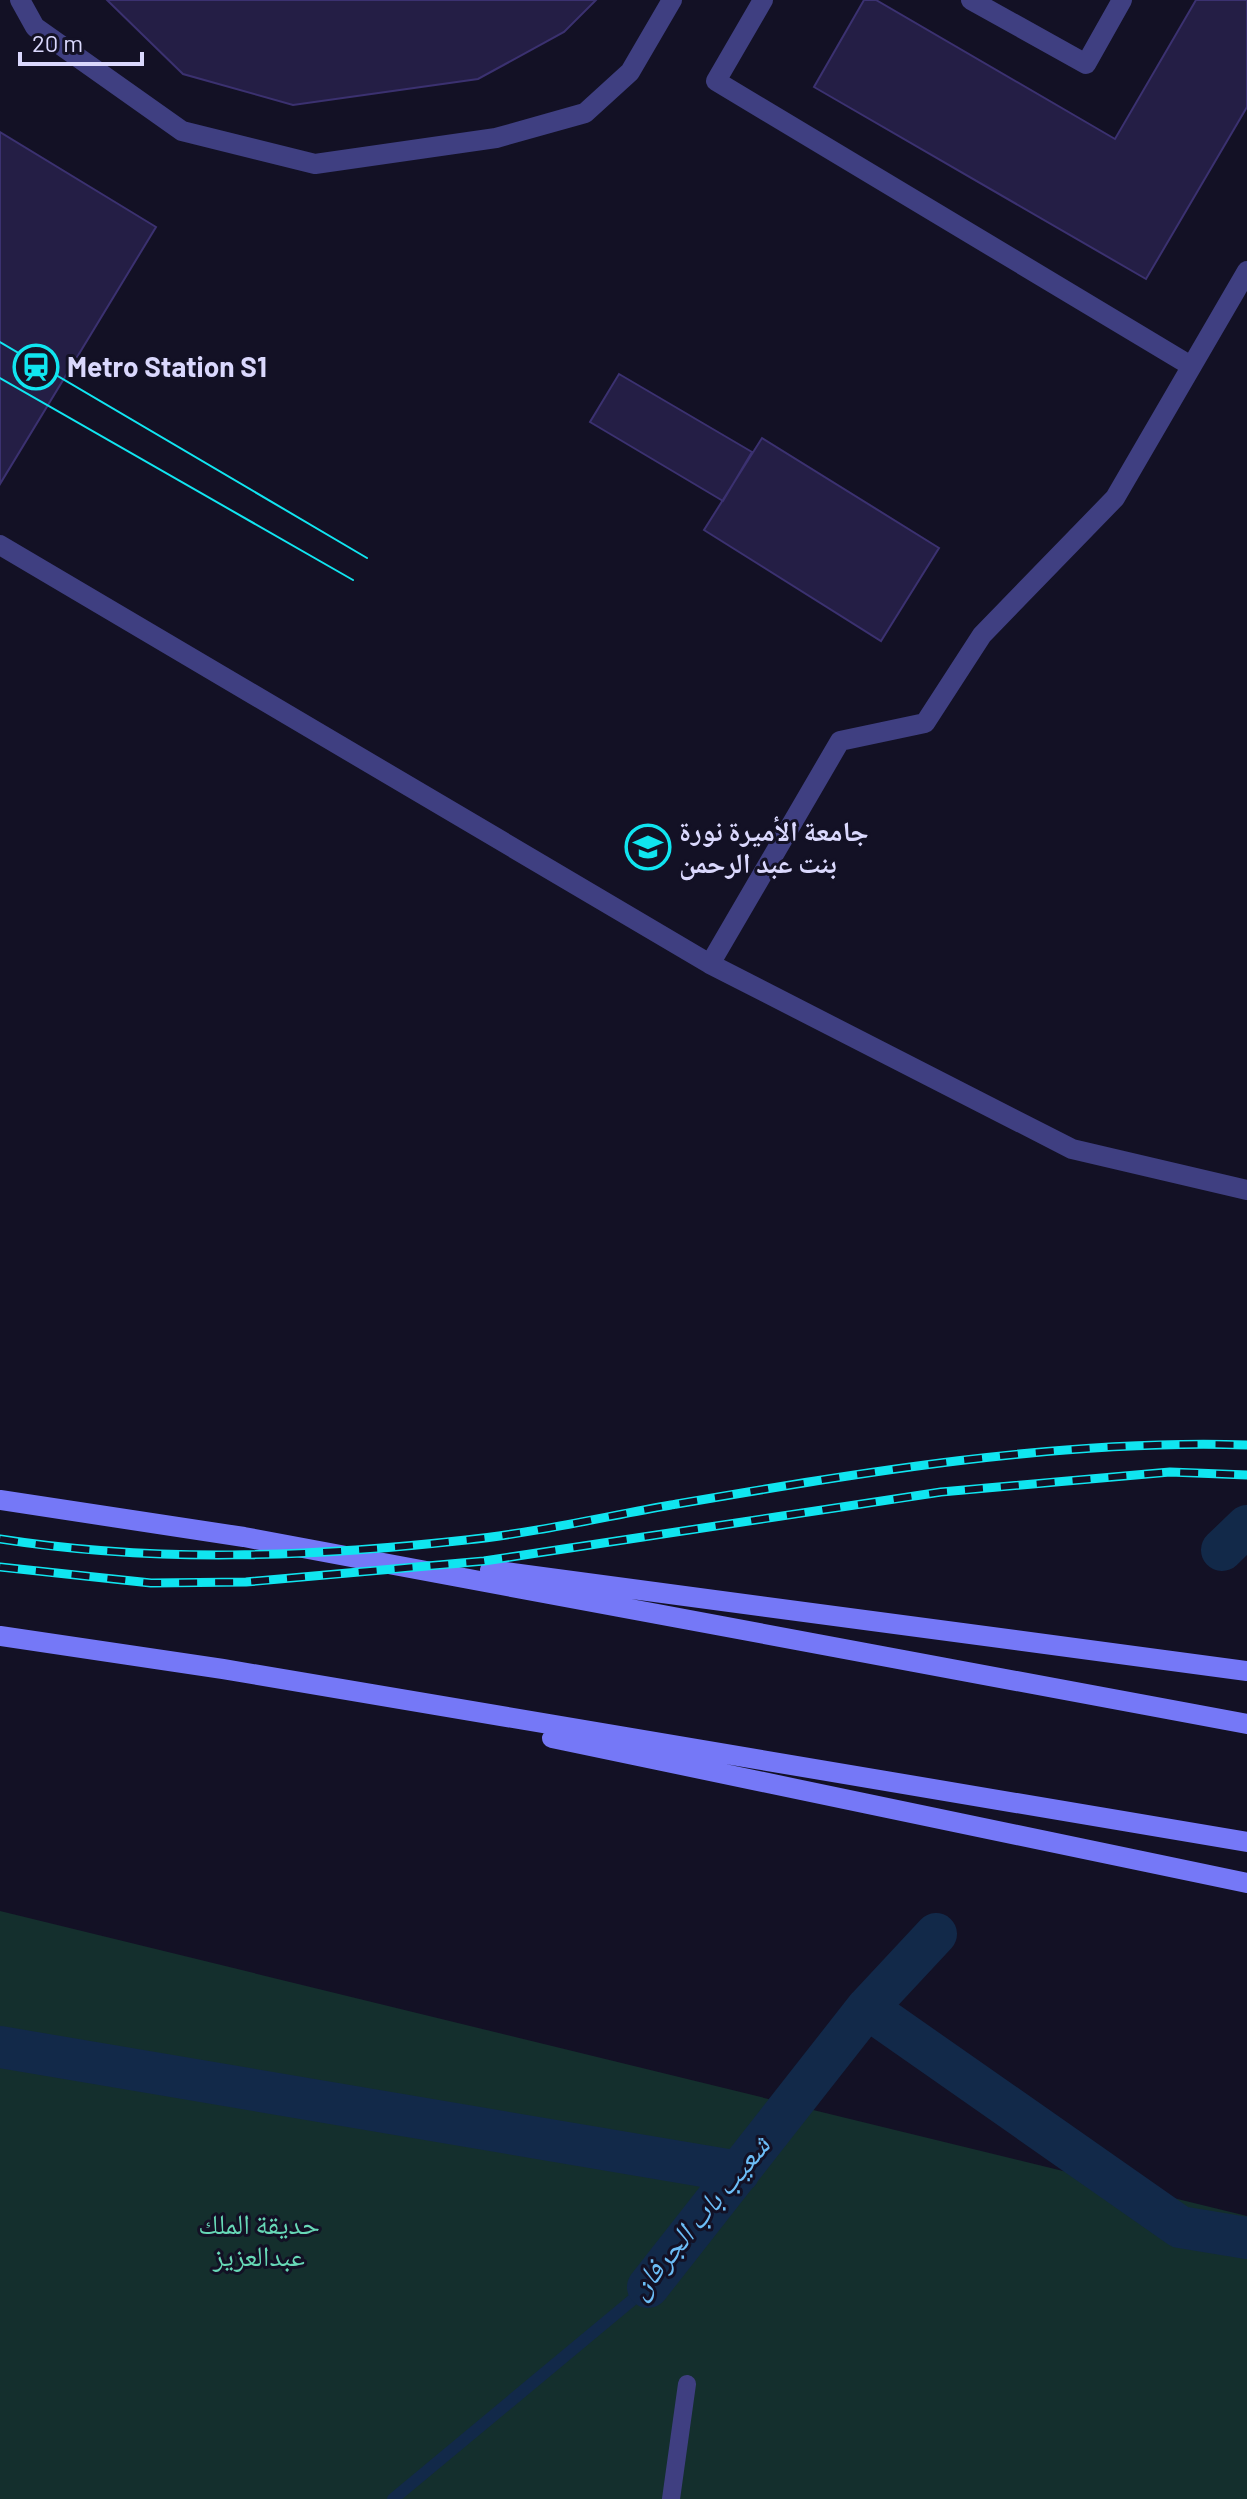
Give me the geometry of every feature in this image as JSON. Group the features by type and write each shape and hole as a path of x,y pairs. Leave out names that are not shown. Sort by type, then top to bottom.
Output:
{"main road":[{"path":"0,1500 244,1537 1247,1671"},
{"path":"244,1537 1247,1724"},
{"path":"0,1636 223,1669 1247,1842"},
{"path":"223,1669 1247,1883"}],"street":[{"path":"20,0 35,27 182,131 315,164 496,138 585,113 630,72 672,0"},
{"path":"763,0 716,81 1191,366"},
{"path":"971,0 1086,64 1122,0"},
{"path":"710,964 840,741 925,723 982,635 1115,498 1247,271"},
{"path":"0,545 710,964 1072,1149 1247,1190"}],"lane":[{"path":"671,2499 687,2384"}],"green space":[{"name":"حديقة الملك عبدالعزيز","path":"0,1911 1247,2216 1247,2499 0,2499"}],"building":[{"path":"107,0 596,0 564,32 478,79 293,105 183,74"},
{"path":"864,0 876,0 1115,139 1196,0 1247,0 1247,107 1146,279 814,87"},
{"name":"Metro Station S1","path":"0,132 156,227 0,484"},
{"path":"619,374 752,452 723,501 590,422"},
{"path":"762,438 939,548 881,641 704,530"}],"waterway":[{"name":"شعيب باب الجرفان","path":"1222,1550 1247,1526"},
{"name":"شعيب باب الجرفان","path":"648,2287 867,2008 936,1934"},
{"path":"867,2008 1180,2227 1247,2238"},
{"path":"0,2047 739,2172"},
{"name":"شعيب باب الجرفان","path":"393,2499 648,2287"}],"tram line":[{"path":"0,342 367,558"},
{"path":"0,378 353,580"}],"railway":[{"path":"0,1539 58,1547 174,1554 233,1555 408,1546 517,1533 742,1493 958,1461 1103,1447 1247,1445"},
{"path":"0,1567 151,1583 246,1582 484,1561 941,1492 1170,1472 1247,1475"}],"place":[{"name":"Metro Station S1","path":"36,367"},
{"name":"جامعة الأميرة نورة بنت عبد الرحمن","path":"648,847"}]}
